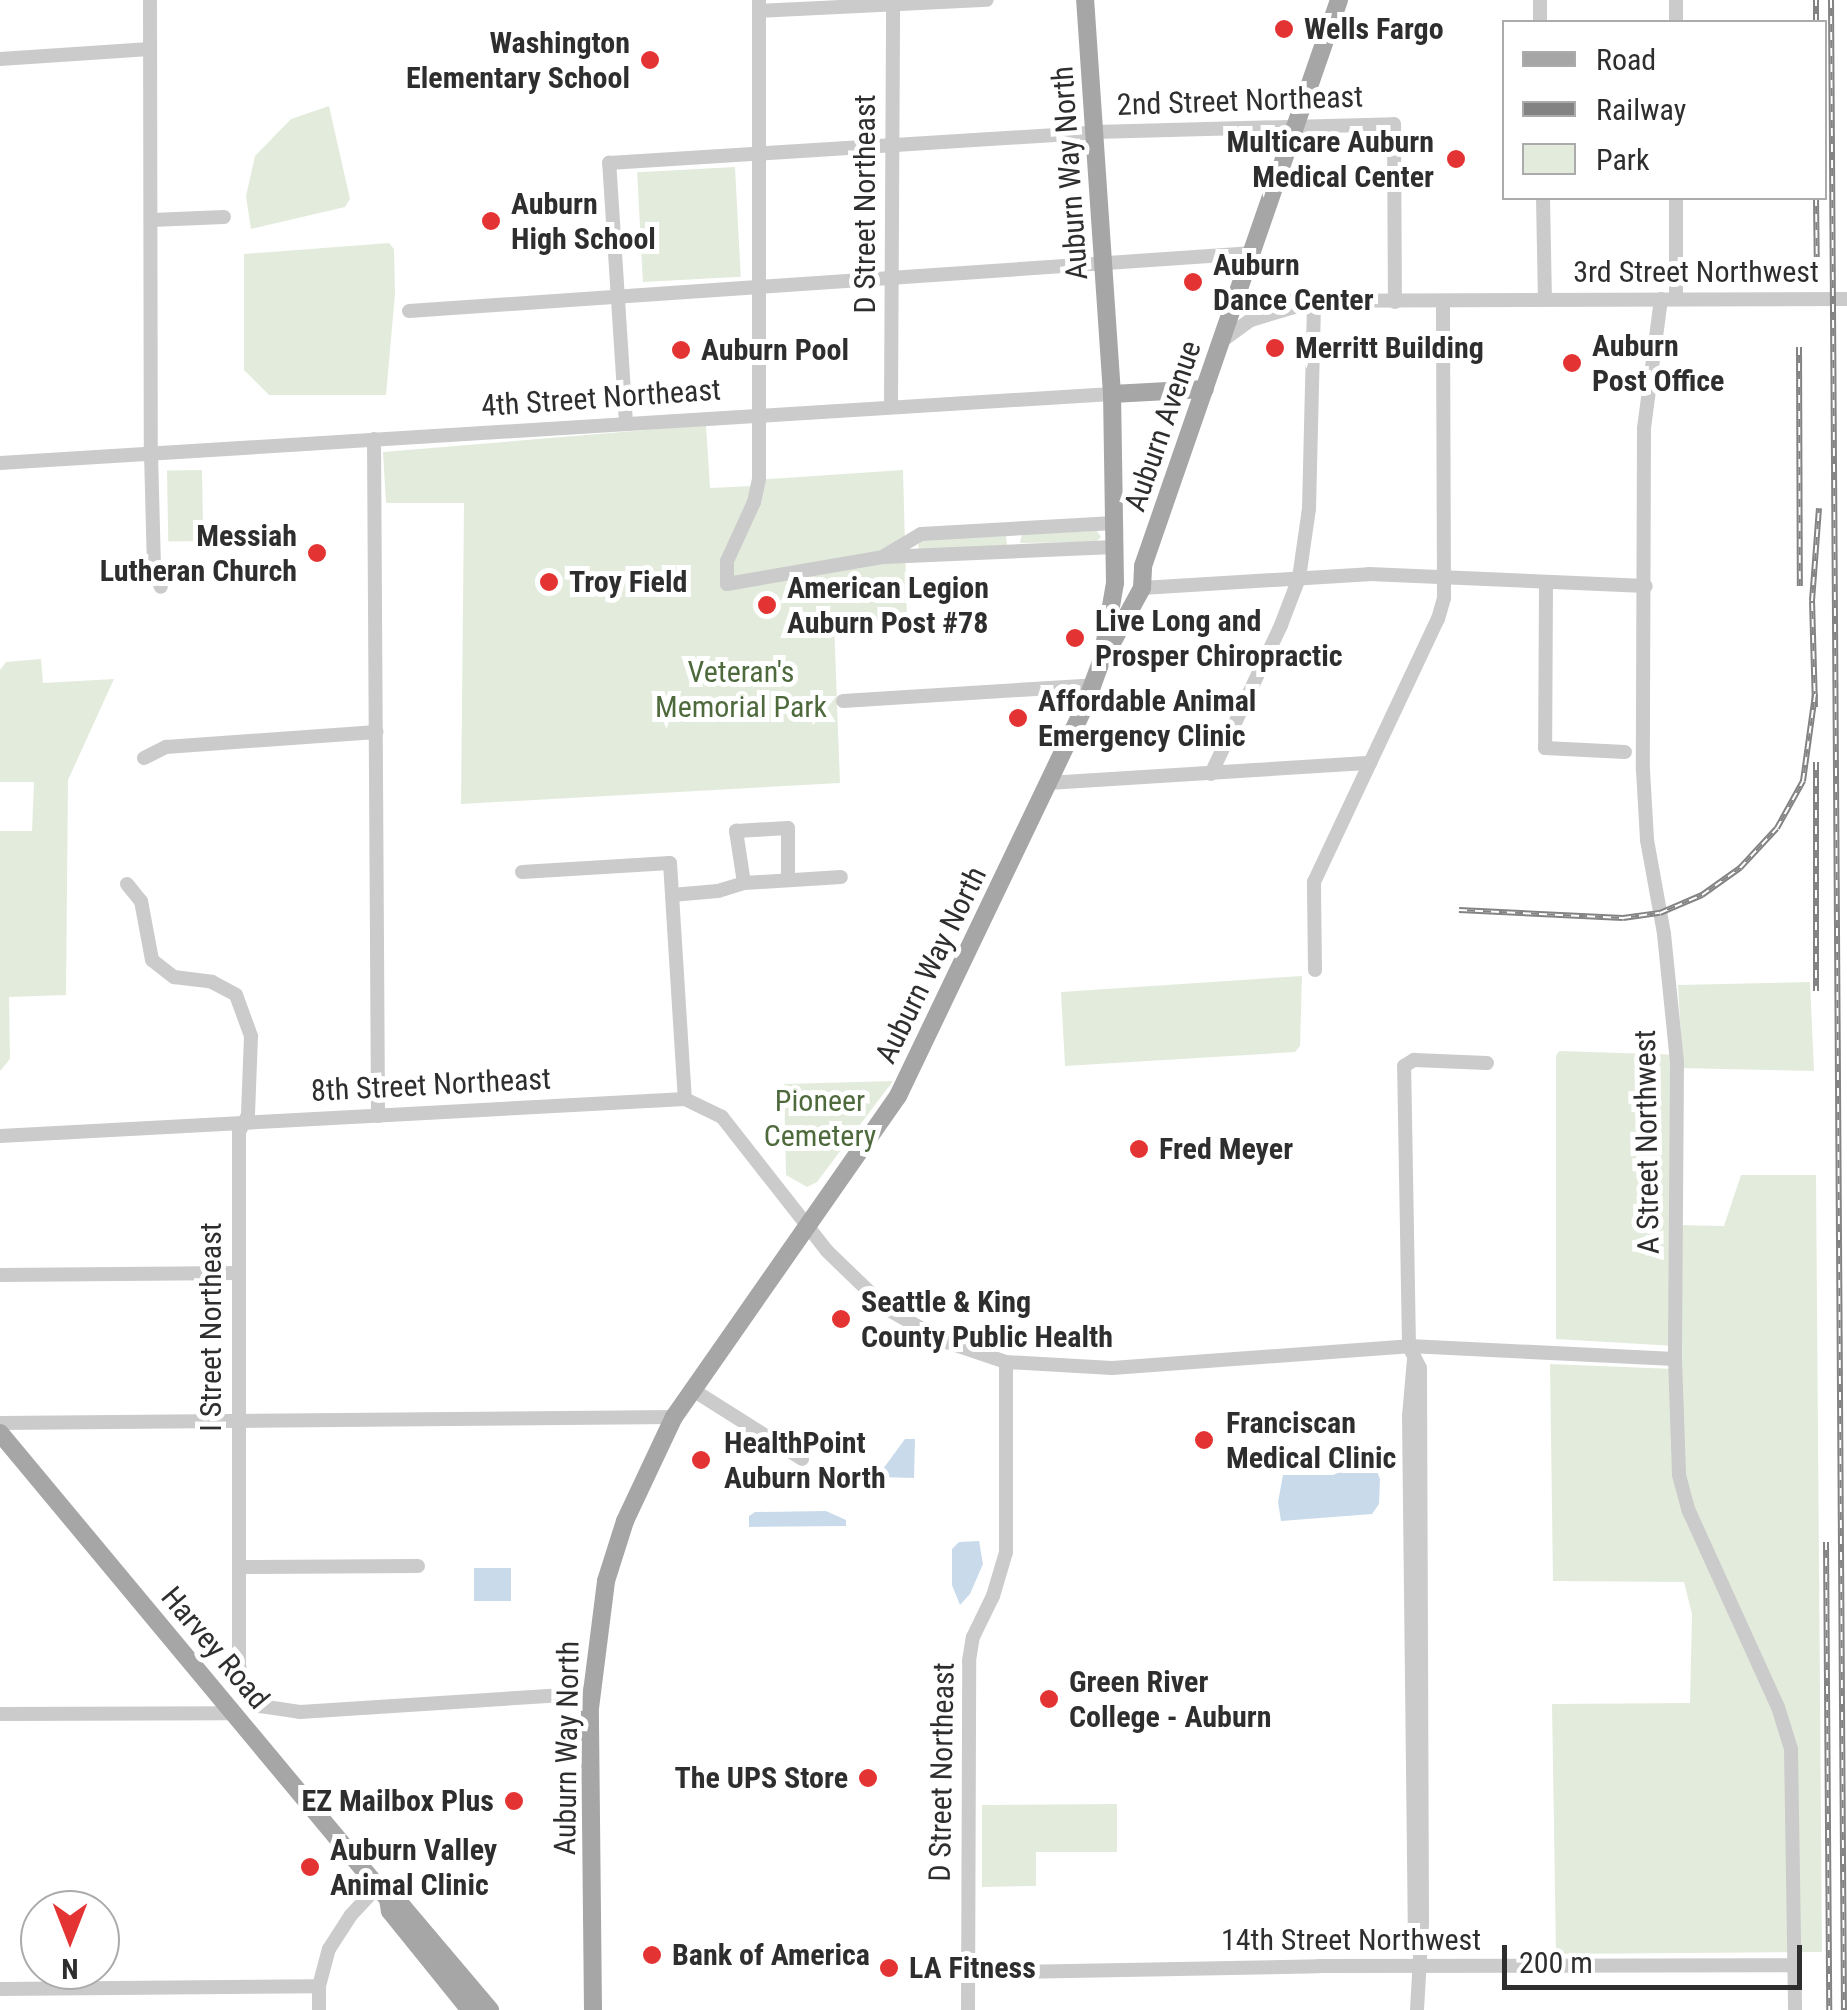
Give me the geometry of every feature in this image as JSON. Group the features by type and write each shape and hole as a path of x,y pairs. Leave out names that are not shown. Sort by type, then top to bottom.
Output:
{"main road":[{"name":"Auburn Way North","path":"593,2010 591,1693 606,1580 625,1520 674,1417 906,1082 1094,685 1102,659 1113,608 1112,394 1084,0"},
{"name":"Auburn Avenue","path":"1102,659 1142,588 1144,566 1298,127 1336,3"},
{"name":"4th Street Northeast","path":"1112,394 1205,389"},
{"name":"Harvey Road","path":"0,1433 383,1892 404,1907 489,2010"},
{"name":"Harvey Road","path":"383,1892 390,1911 470,2010"},
{"path":"449,1986 462,1990 479,2010"}],"street":[{"path":"150,0 154,568 161,587"},
{"path":"987,0 759,6 762,415 758,489 727,561 728,584 884,557 1114,546"},
{"name":"D Street Northeast","path":"891,407 893,3"},
{"path":"0,59 150,49"},
{"name":"2nd Street Northeast","path":"618,297 609,163 1094,132 1394,124 1395,302"},
{"path":"1543,200 1545,300"},
{"name":"A Street Northwest","path":"1676,200 1669,299 1644,428 1644,798 1677,1062 1675,1360 1679,1476 1688,1510 1778,1707 1791,1750 1795,2010"},
{"path":"152,220 224,217"},
{"path":"409,311 1253,254"},
{"path":"618,297 626,423"},
{"name":"3rd Street Northwest","path":"1237,301 1847,299"},
{"path":"1315,970 1314,882 1438,620 1444,577 1442,301"},
{"path":"1211,774 1282,625 1298,578 1309,509 1314,302 1251,320 1223,340"},
{"name":"4th Street Northeast","path":"0,463 1112,394"},
{"path":"374,439 378,1116"},
{"path":"884,557 921,534 1114,522"},
{"path":"1015,528 1016,552"},
{"path":"1142,588 1298,578 1444,577 1646,586"},
{"path":"1546,584 1545,748 1625,752"},
{"path":"843,701 1094,685"},
{"path":"144,758 166,747 376,732"},
{"path":"1048,784 1370,763"},
{"path":"744,883 736,831 788,828 788,880"},
{"path":"522,872 670,862 685,1099 722,1117 806,1227 854,1281 887,1309 944,1341 1006,1362 1112,1368 1412,1352 1675,1360"},
{"path":"672,895 718,891 744,883 840,877"},
{"name":"I Street Northeast","path":"127,884 141,901 152,960 174,977 222,985 236,995 248,1019 248,1115 239,1132 239,1666 251,1699 271,1710 300,1712 591,1693"},
{"path":"1417,2010 1422,1922 1420,1384 1412,1352 1404,1066 1414,1060 1487,1063"},
{"name":"8th Street Northeast","path":"0,1136 685,1099"},
{"path":"0,1275 238,1273"},
{"name":"D Street Northeast","path":"968,2010 969,1661 973,1637 993,1596 1006,1552 1006,1362"},
{"path":"693,1390 802,1458"},
{"path":"0,1422 674,1417"},
{"path":"239,1567 418,1566"},
{"path":"0,1714 234,1713"},
{"path":"319,2010 319,1986 340,1930 383,1892"},
{"name":"14th Street Northwest","path":"968,1973 1794,1965"},
{"path":"0,1989 319,1986"}],"green space":[{"path":"329,106 350,199 345,207 251,229 246,196 255,156 291,119"},
{"path":"735,167 741,277 643,282 637,172"},
{"path":"389,243 394,249 395,294 386,395 269,395 244,370 244,254"},
{"name":"Veteran's Memorial Park","path":"706,425 710,488 752,486 753,480 903,470 907,619 834,622 840,783 461,804 464,503 386,503 383,452"},
{"path":"202,470 203,541 168,542 167,471"},
{"path":"1097,531 1101,537 1096,542 1020,543 1022,534"},
{"path":"1006,536 1007,545 919,550 918,545 922,539"},
{"path":"41,659 43,683 114,679 68,780 66,995 9,997 10,1059 0,1071 0,831 32,831 34,782 0,782 0,670 6,662"},
{"path":"1302,976 1300,1046 1295,1052 1065,1066 1061,992"},
{"path":"1810,982 1814,1071 1677,1068 1676,1225 1724,1226 1741,1175 1816,1175 1822,1952 1556,1954 1552,1704 1690,1703 1692,1614 1684,1582 1553,1581 1550,1364 1674,1369 1675,1346 1556,1339 1556,1056 1559,1051 1682,1055 1678,985"},
{"name":"Pioneer Cemetery","path":"893,1081 817,1182 807,1187 786,1175 784,1084"},
{"path":"1117,1804 1117,1852 1036,1852 1036,1886 982,1887 982,1805"}],"water":[{"path":"905,1439 915,1439 914,1478 877,1477"},
{"path":"1362,1462 1374,1464 1380,1479 1379,1504 1372,1514 1281,1521 1278,1502 1283,1475 1333,1475"},
{"path":"826,1511 846,1520 846,1526 749,1527 749,1516 755,1512"},
{"path":"979,1541 983,1564 970,1594 960,1605 952,1585 952,1549 959,1542"},
{"path":"474,1568 511,1568 511,1601 474,1601"}],"railway":[{"path":"1816,0 1816,20"},
{"path":"1831,0 1844,2010"},
{"path":"1816,200 1817,282"},
{"path":"1799,347 1800,586"},
{"path":"1815,707 1812,601 1819,508"},
{"path":"1459,910 1623,918 1660,913 1702,895 1740,868 1777,828 1803,781 1815,694"},
{"path":"1816,762 1816,991"},
{"path":"1826,1542 1829,2010"}],"place":[{"name":"Wells Fargo","path":"1284,29"},
{"name":"Washington Elementary School","path":"650,60"},
{"name":"Multicare Auburn Medical Center","path":"1456,159"},
{"name":"Auburn High School","path":"491,221"},
{"name":"Auburn Dance Center","path":"1193,282"},
{"name":"Merritt Building","path":"1275,348"},
{"name":"Auburn Pool","path":"681,350"},
{"name":"Auburn Post Office","path":"1572,363"},
{"name":"Messiah Lutheran Church","path":"317,553"},
{"name":"Troy Field","path":"549,582"},
{"name":"American Legion Auburn Post #78","path":"767,605"},
{"name":"Live Long and Prosper Chiropractic","path":"1075,638"},
{"name":"Affordable Animal Emergency Clinic","path":"1018,718"},
{"name":"Fred Meyer","path":"1139,1149"},
{"name":"Seattle & King County Public Health","path":"841,1319"},
{"name":"Franciscan Medical Clinic","path":"1204,1440"},
{"name":"HealthPoint Auburn North","path":"701,1460"},
{"name":"Green River College - Auburn","path":"1049,1699"},
{"name":"The UPS Store","path":"868,1778"},
{"name":"EZ Mailbox Plus","path":"514,1801"},
{"name":"Auburn Valley Animal Clinic","path":"310,1867"},
{"name":"Bank of America","path":"652,1955"},
{"name":"LA Fitness","path":"889,1968"}]}
